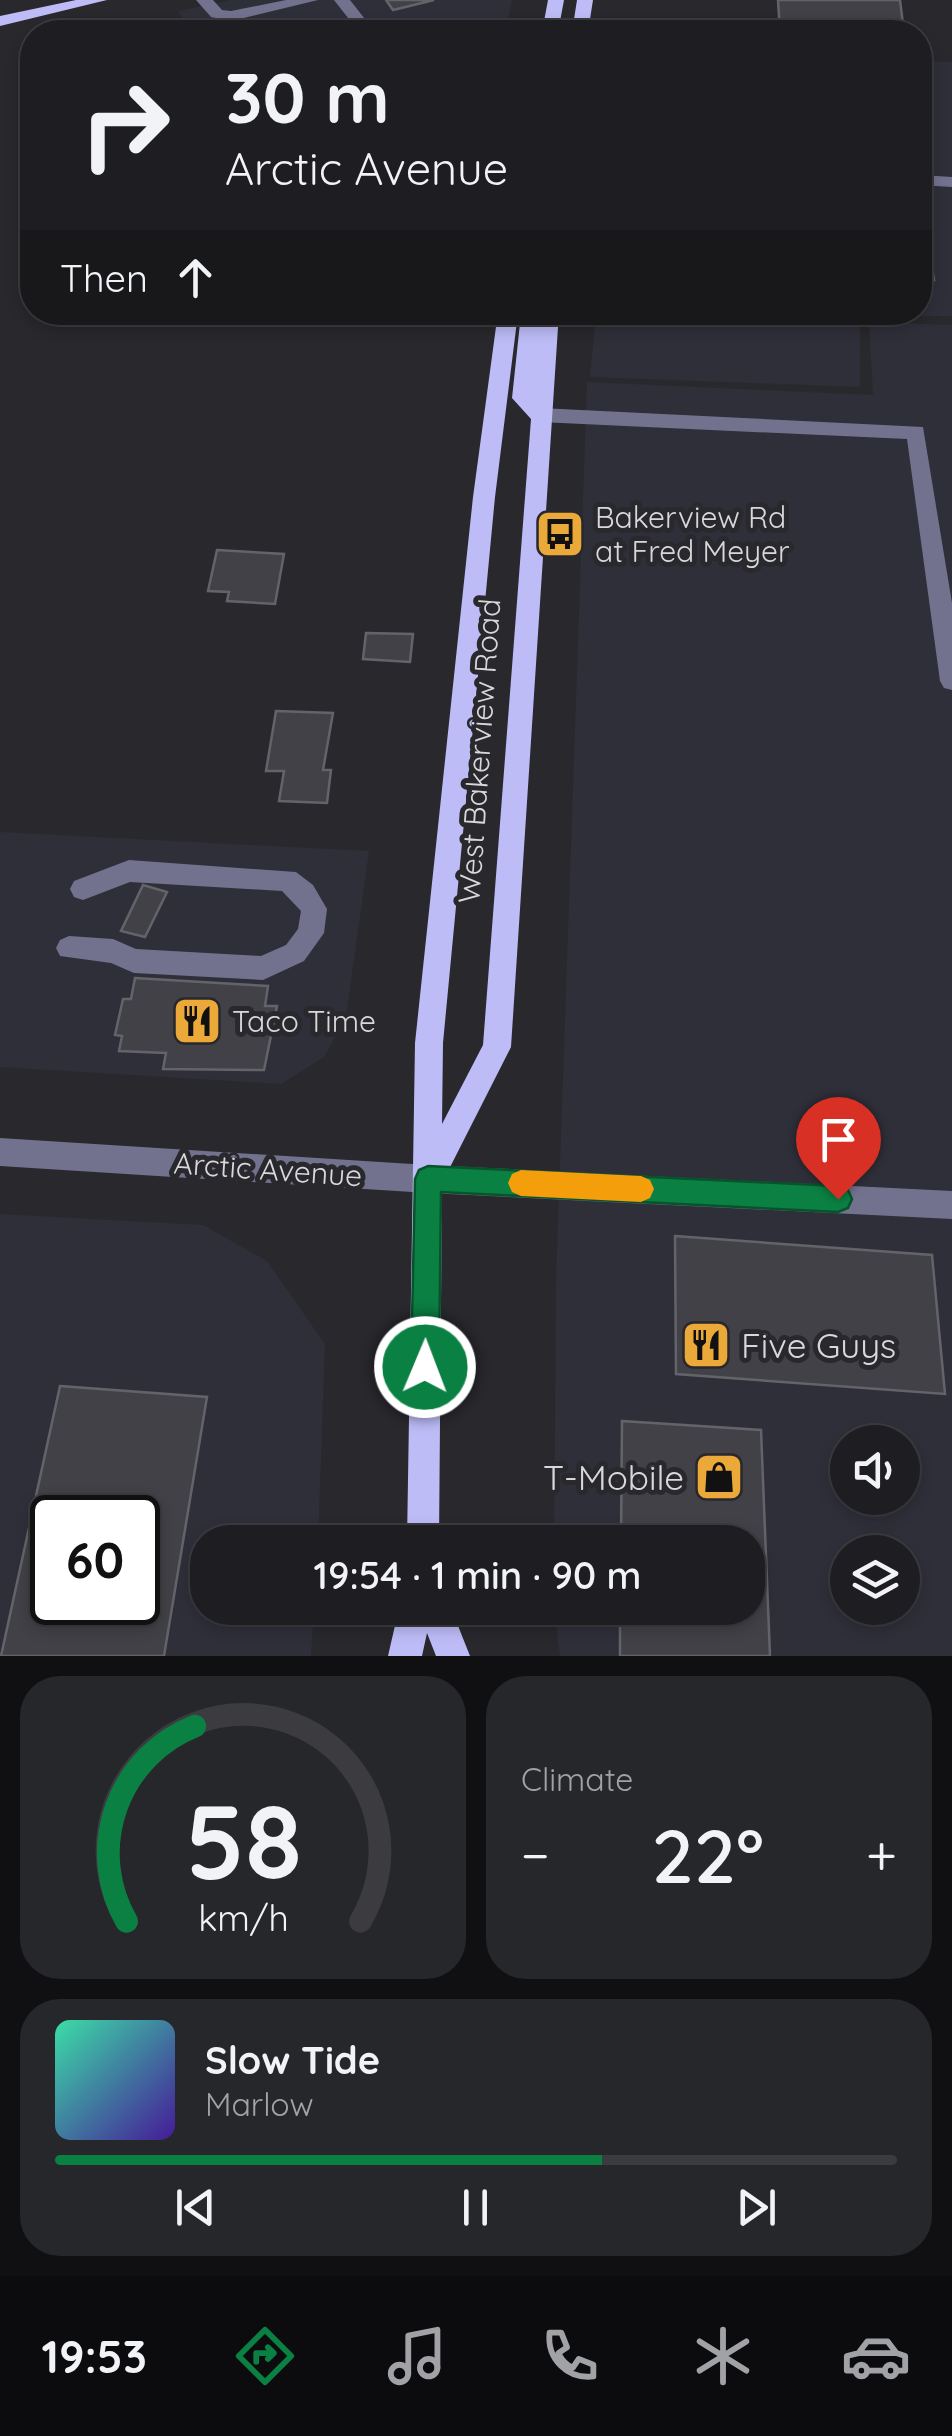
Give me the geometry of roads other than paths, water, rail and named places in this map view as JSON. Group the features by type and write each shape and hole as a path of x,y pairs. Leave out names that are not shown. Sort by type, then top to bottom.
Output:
{"main road":[{"path":"0,21 99,0"},
{"name":"West Bakerview Road","path":"423,1525 429,1043 484,497 506,325"},
{"path":"530,325 522,398 540,415"},
{"name":"West Bakerview Road","path":"428,1179 498,1047 548,325"},
{"path":"405,1656 412,1625"},
{"path":"441,1625 453,1656"}],"street":[{"path":"204,0 217,14 231,16 310,0"},
{"path":"342,0 358,20"},
{"path":"540,415 916,432 946,606 952,681"},
{"path":"69,948 113,950 134,961 263,968 295,953 311,932 314,909 304,892 287,880 129,872 83,889"},
{"name":"Arctic Avenue","path":"0,1152 428,1179 952,1204"}],"place":[{"name":"Bakerview Rd at Fred Meyer","path":"560,534"},
{"name":"Taco Time","path":"197,1021"},
{"name":"Five Guys","path":"706,1345"},
{"name":"T-Mobile","path":"719,1477"}]}
